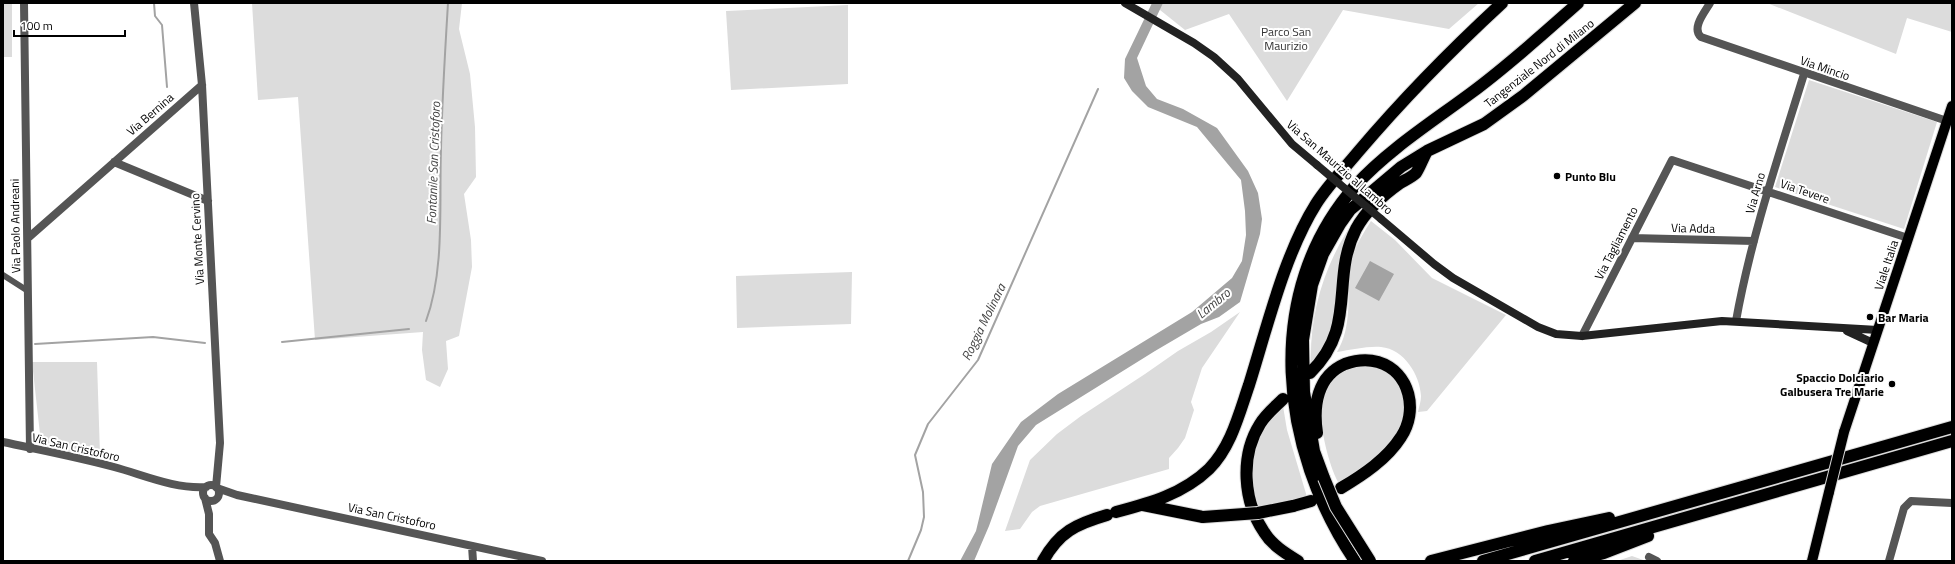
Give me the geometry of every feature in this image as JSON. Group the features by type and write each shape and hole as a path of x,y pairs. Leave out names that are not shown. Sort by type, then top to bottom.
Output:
{"highway":[{"path":"1043,561 1049,549 1067,531 1078,525 1178,492 1202,475 1219,457 1229,441 1291,257 1316,204 1368,141 1430,71 1502,3"},
{"name":"Tangenziale Nord di Milano","path":"1355,561 1333,527 1321,503 1303,452 1293,401 1292,364 1296,309 1306,268 1316,246 1340,206 1370,172 1420,131 1514,60 1578,3"},
{"name":"Tangenziale Nord di Milano","path":"1370,561 1336,508 1326,473 1314,451 1309,428 1303,384 1304,340 1312,285 1323,254 1340,224 1350,210 1401,167 1427,151 1484,124 1524,95 1635,3"},
{"path":"1310,374 1329,350 1335,337 1342,309 1346,258 1357,228 1377,202 1416,173 1427,151"},
{"path":"1326,473 1316,427 1317,398 1320,387 1328,375 1339,367 1351,362 1365,360 1379,362 1390,368 1400,377 1407,388 1410,399 1411,413 1408,425 1401,438 1374,465 1341,488"},
{"path":"1283,399 1264,418 1254,437 1248,463 1247,487 1253,510 1264,532 1274,544 1298,561"},
{"path":"1484,561 1952,427"},
{"path":"1535,561 1952,441"},
{"path":"1431,561 1548,531 1718,494"},
{"path":"1142,505 1203,517 1258,513 1311,501"},
{"path":"1574,561 1604,553 1716,510"},
{"path":"1333,527 1350,561"}],"main road":[{"name":"Via San Maurizio al Lambro","path":"1126,3 1194,43 1227,67 1282,133 1317,165 1434,264 1453,278 1548,331 1563,336 1582,336 1710,321 1736,321 1838,328"},
{"name":"Viale Italia","path":"1812,561 1844,432 1952,106"},
{"path":"1838,328 1878,330"},
{"path":"1838,328 1873,343"}],"street":[{"name":"Via Paolo Andreani","path":"24,3 30,449"},
{"name":"Via Monte Cervino","path":"194,3 202,85 220,443 216,474 212,487"},
{"name":"Via Mincio","path":"1710,3 1698,24 1698,33 1704,38 1804,74 1947,121"},
{"name":"Via Arno","path":"1736,321 1754,241 1768,190 1804,74"},
{"name":"Via Bernina","path":"28,238 202,85"},
{"name":"Via Tevere","path":"1672,160 1768,190 1908,238"},
{"name":"Via Tagliamento","path":"1582,336 1672,160"},
{"path":"114,162 208,201"},
{"name":"Via Adda","path":"1632,238 1754,241"},
{"path":"3,275 28,291"},
{"name":"Via San Cristoforo","path":"3,442 112,467 190,488 205,497"},
{"path":"209,514 219,494 212,487 203,491 209,514 210,534 215,543 220,561"},
{"name":"Via San Cristoforo","path":"190,488 212,487 237,495 542,561"},
{"name":"Via San Cristoforo","path":"216,499 237,495"},
{"path":"205,497 210,500 216,499"},
{"path":"1889,561 1904,508 1907,504 1914,501 1952,503"},
{"path":"472,546 473,561"}],"green space":[{"path":"3,3 12,3 12,57 3,57"},
{"path":"252,3 462,3 459,29 470,74 475,127 476,177 464,194 471,240 472,267 459,336 446,341 448,369 440,387 426,380 422,350 423,332 315,340 298,97 258,100"},
{"name":"Parco San Maurizio","path":"1157,3 1479,3 1449,29 1343,10 1287,101 1229,14 1185,30 1155,6"},
{"path":"1767,3 1952,3 1952,32 1907,18 1896,54"},
{"path":"848,5 848,84 731,90 726,11"},
{"path":"1809,80 1937,122 1904,229 1775,187"},
{"path":"1361,211 1364,214 1327,343 1311,365 1313,324 1322,284 1339,246"},
{"path":"1371,221 1395,240 1432,278 1506,315 1427,411 1418,412 1421,396 1418,380 1409,364 1397,353 1381,347 1337,352 1342,342 1347,323 1352,257"},
{"path":"852,272 851,324 737,328 736,276"},
{"path":"1240,312 1202,368 1191,402 1194,410 1185,438 1169,458 1169,469 1040,506 1032,512 1020,529 1005,531 1030,460 1057,434 1081,416 1178,351 1211,332"},
{"path":"32,362 97,362 100,455 91,460 48,450 43,444 40,434"},
{"path":"1359,365 1373,366 1387,371 1398,381 1406,394 1402,432 1371,465 1340,485 1335,477 1327,452 1322,423 1321,398 1324,389 1330,380 1344,371"},
{"path":"1283,406 1287,430 1307,497 1255,508 1251,487 1253,456 1259,437 1266,424"},
{"path":"1632,556 1646,561 1617,561"}],"water":[{"name":"Lambro","path":"1152,3 1163,3 1137,58 1146,86 1157,99 1183,109 1217,128 1248,171 1258,193 1262,219 1260,234 1240,302 1219,317 1201,324 1155,351 1036,425 1018,446 989,526 974,561 960,561 976,531 992,464 1021,422 1058,394 1192,312 1232,278 1242,261 1246,235 1241,180 1197,127 1148,107 1132,91 1124,78 1125,59"},
{"path":"1370,261 1394,274 1379,301 1355,288"}],"waterway":[{"path":"154,3 155,16 162,25 167,87"},
{"name":"Fontanile San Cristoforo","path":"426,321 432,301 439,258 442,112 448,3"},
{"name":"Roggia Molinara","path":"908,561 921,530 924,517 923,492 915,455 928,424 978,360 1098,89"},
{"name":"Fontanile San Cristoforo","path":"282,342 409,329"},
{"name":"Fontanile San Cristoforo","path":"35,344 153,337 205,343"}],"place":[{"name":"Punto Blu","path":"1557,176"},
{"name":"Bar Maria","path":"1870,317"},
{"name":"Spaccio Dolciario Galbusera Tre Marie","path":"1892,384"}]}
